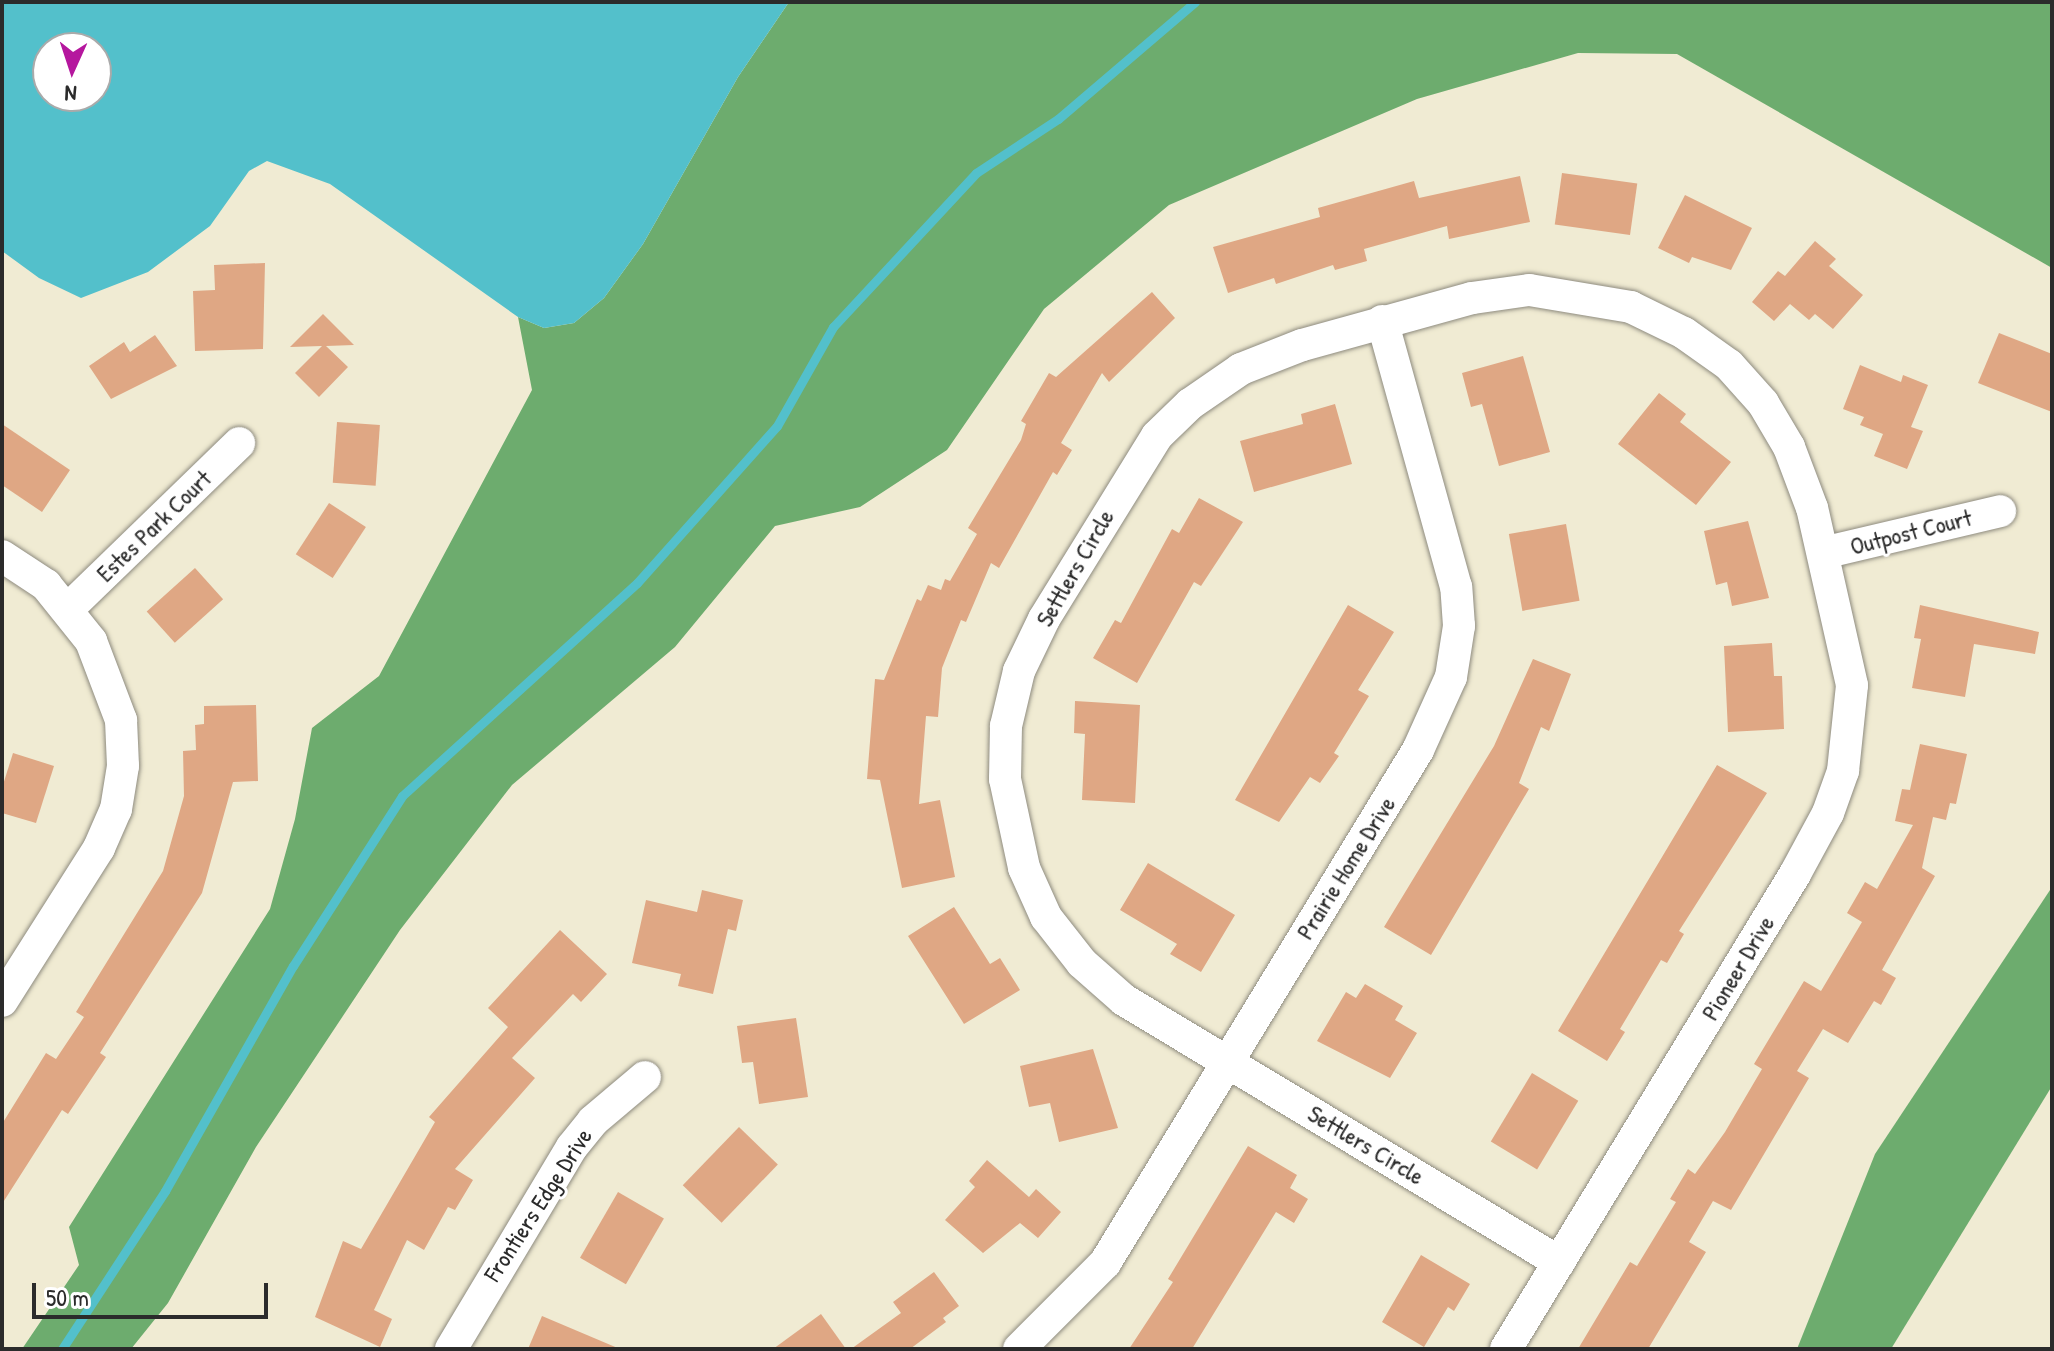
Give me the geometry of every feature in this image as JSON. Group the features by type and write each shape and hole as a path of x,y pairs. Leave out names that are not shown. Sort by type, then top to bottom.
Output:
{"street":[{"name":"Settlers Circle","path":"1559,1262 1124,1000 1082,963 1046,917 1009,818 1006,726 1019,671 1044,619 1157,436 1190,404 1241,369 1382,321 1529,290 1631,307 1684,333 1729,365 1763,403 1789,447 1823,553"},
{"name":"Prairie Home Drive","path":"1019,1349 1105,1263 1418,750 1451,677 1459,626 1456,587 1382,321"},
{"name":"Estes Park Court","path":"69,608 239,443"},
{"name":"Outpost Court","path":"1823,553 2000,511"},
{"name":"Pioneer Drive","path":"1506,1349 1828,813 1843,771 1852,685 1823,553"},
{"path":"2,556 46,585 69,608 91,641 121,720 121,781 99,848 2,1001"},
{"name":"Frontiers Edge Drive","path":"451,1349 572,1147 593,1121 645,1077"}],"green space":[{"path":"789,2 2052,2 2052,268 1677,54 1578,53 1417,99 1169,205 1044,309 947,450 860,507 775,526 675,647 512,785 400,930 256,1147 168,1303 131,1349 22,1349 79,1265 69,1227 270,909 295,819 312,728 379,676 532,390 518,317 544,328 574,323 604,298 643,244 738,77"},
{"path":"2052,887 2052,1086 1891,1349 1797,1349 1875,1154"}],"water":[{"path":"2,2 789,2 738,77 643,244 604,298 574,323 544,328 518,317 330,184 267,161 249,171 210,226 148,272 81,298 39,278 2,251"}],"building":[{"path":"1562,173 1637,184 1630,235 1555,224"},
{"path":"1520,176 1530,222 1449,239 1447,226 1364,249 1367,261 1335,270 1333,265 1276,284 1274,278 1228,293 1213,247 1320,217 1318,208 1414,181 1419,198"},
{"path":"1685,195 1752,228 1731,270 1692,257 1689,263 1658,248"},
{"path":"1815,241 1836,259 1829,266 1863,295 1833,329 1815,314 1809,320 1790,304 1774,321 1752,302 1778,271 1785,276"},
{"path":"265,263 263,349 195,351 193,291 215,290 214,265"},
{"path":"1152,292 1175,318 1109,382 1102,373 1061,443 1072,450 1057,475 1053,472 999,568 991,563 966,622 961,620 942,668 938,717 926,716 919,804 940,800 955,877 902,888 880,780 867,779 875,679 884,680 917,599 921,601 928,585 941,590 945,579 950,581 977,534 968,528 1021,440 1026,424 1021,421 1049,373 1056,377"},
{"path":"323,314 354,345 326,346 348,367 319,397 295,373 322,346 290,347"},
{"path":"1999,333 2052,354 2052,412 1978,383"},
{"path":"155,335 177,366 111,399 89,366 124,342 130,352"},
{"path":"1523,356 1550,452 1499,466 1482,404 1471,407 1462,373"},
{"path":"1860,365 1901,382 1903,375 1928,385 1911,427 1923,431 1907,469 1874,456 1883,434 1860,425 1864,417 1843,409"},
{"path":"1659,393 1686,414 1680,422 1731,462 1696,505 1618,444"},
{"path":"1335,404 1352,464 1254,492 1240,441 1303,424 1301,414"},
{"path":"337,422 380,425 376,486 333,483"},
{"path":"2,424 70,470 42,512 2,485"},
{"path":"1199,498 1243,522 1201,586 1194,582 1137,683 1093,658 1115,620 1121,623 1172,529 1179,533"},
{"path":"329,503 366,527 333,578 296,554"},
{"path":"1748,521 1769,598 1732,606 1727,582 1716,585 1704,531"},
{"path":"1566,524 1580,601 1522,611 1509,534"},
{"path":"195,568 223,599 175,643 147,611"},
{"path":"1348,605 1394,632 1358,690 1369,696 1334,753 1339,756 1320,783 1310,777 1279,822 1235,800"},
{"path":"1920,605 2039,632 2035,654 1974,644 1965,697 1912,688 1921,639 1914,638"},
{"path":"1772,643 1774,676 1782,676 1784,729 1728,732 1724,646"},
{"path":"1533,659 1571,674 1549,731 1541,727 1519,783 1529,789 1431,955 1384,927 1494,746"},
{"path":"1075,701 1140,705 1135,803 1082,800 1085,734 1074,733"},
{"path":"256,705 258,781 233,782 202,893 100,1053 106,1057 68,1114 62,1110 2,1204 2,1124 46,1053 56,1059 84,1017 76,1012 163,871 184,796 183,751 196,750 195,725 204,724 204,706"},
{"path":"1920,744 1967,754 1956,804 1950,803 1946,820 1933,817 1922,868 1935,876 1882,970 1896,978 1881,1005 1874,1001 1848,1043 1823,1029 1797,1071 1809,1078 1731,1210 1713,1201 1689,1242 1706,1252 1648,1349 1578,1349 1630,1262 1637,1266 1676,1202 1670,1199 1688,1169 1695,1174 1725,1132 1762,1069 1754,1064 1804,981 1821,991 1862,922 1847,913 1865,882 1877,889 1913,825 1895,821 1902,789 1910,790"},
{"path":"13,753 54,766 36,823 2,813 2,788"},
{"path":"1717,765 1767,793 1679,931 1684,934 1667,963 1661,960 1620,1029 1625,1032 1607,1061 1558,1031"},
{"path":"1148,863 1235,915 1201,972 1170,954 1177,944 1120,910"},
{"path":"702,890 743,900 736,931 728,929 713,994 678,986 681,974 632,963 646,900 697,912"},
{"path":"954,907 990,964 1000,958 1020,990 964,1024 908,936"},
{"path":"560,930 607,974 581,1002 573,994 512,1058 535,1078 455,1169 473,1180 455,1210 448,1207 424,1250 407,1240 374,1310 392,1319 380,1347 315,1317 343,1241 361,1249 435,1122 429,1117 508,1027 488,1008"},
{"path":"1365,984 1403,1006 1395,1020 1417,1033 1390,1078 1317,1041 1346,992 1356,998"},
{"path":"796,1018 808,1097 759,1104 753,1062 742,1063 737,1026"},
{"path":"1093,1049 1118,1128 1059,1142 1050,1103 1029,1107 1020,1066"},
{"path":"1532,1073 1578,1101 1537,1169 1491,1142"},
{"path":"739,1127 778,1165 722,1223 683,1185"},
{"path":"1248,1146 1297,1175 1290,1188 1308,1199 1294,1223 1276,1212 1192,1349 1129,1349 1173,1282 1168,1279"},
{"path":"987,1160 1029,1197 1036,1189 1061,1212 1038,1238 1020,1223 983,1253 945,1220 975,1187 969,1181"},
{"path":"618,1192 664,1218 626,1284 580,1258"},
{"path":"1421,1255 1470,1284 1454,1311 1448,1307 1424,1347 1382,1322"},
{"path":"934,1272 959,1306 943,1318 946,1322 910,1349 851,1349 901,1313 893,1302"},
{"path":"821,1314 846,1349 773,1349"},
{"path":"542,1316 620,1349 528,1349"}],"waterway":[{"path":"62,1349 165,1191 293,966 402,796 637,583 777,426 833,327 976,173 1058,119 1195,2"}]}
